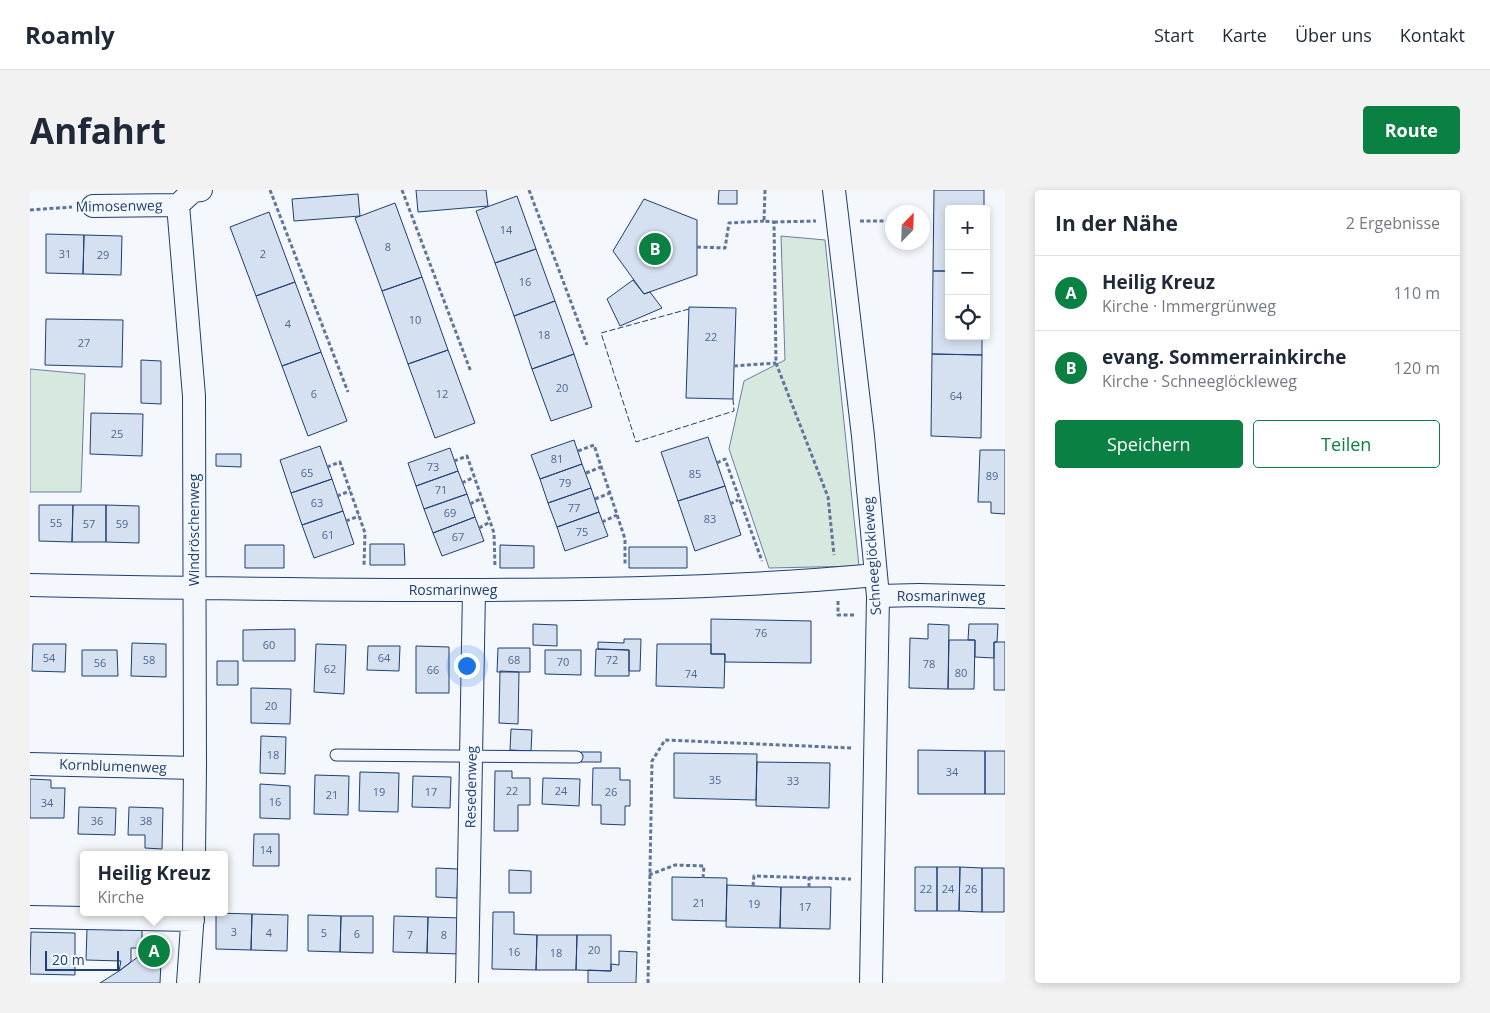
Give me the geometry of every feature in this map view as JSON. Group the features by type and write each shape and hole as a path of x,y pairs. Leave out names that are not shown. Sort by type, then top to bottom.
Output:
{"street":[{"name":"Mimosenweg","path":"93,206 178,205 193,191 201,190"},
{"name":"Schneeglöckleweg","path":"834,190 863,436 877,596 871,983"},
{"name":"Windröschenweg","path":"178,205 194,396 194,851"},
{"name":"Rosmarinweg","path":"30,586 194,589 625,589 770,584 836,578 877,596 1005,597"},
{"name":"Resedenweg","path":"467,983 472,756 485,590"},
{"name":"Kornblumenweg","path":"30,764 195,768"},
{"path":"30,917 193,916 188,983"}],"lane":[{"path":"336,755 577,757"}],"path":[{"path":"270,190 348,392"},
{"path":"402,190 470,372"},
{"path":"529,190 587,345"},
{"path":"764,221 765,190"},
{"name":"Mimosenweg","path":"30,210 93,206"},
{"path":"697,246 724,248 728,223 774,222 776,363 828,496 838,615 877,596"},
{"path":"734,366 776,363"},
{"path":"578,451 594,444 625,539 625,589"},
{"path":"454,460 467,456 494,533 485,590"},
{"path":"717,462 725,459 738,500 770,584"},
{"path":"327,467 340,462 365,533 364,589"},
{"path":"586,473 601,467"},
{"path":"462,483 474,477"},
{"path":"337,496 350,491"},
{"path":"595,499 610,493"},
{"path":"470,504 482,498"},
{"path":"730,504 738,500"},
{"path":"602,522 617,515"},
{"path":"346,521 359,516"},
{"path":"479,528 490,522"},
{"path":"648,983 652,761 665,740 874,749"},
{"path":"649,874 675,866 704,866 703,878"},
{"path":"753,886 754,876 872,879"},
{"path":"809,878 809,887"}],"shaded area":[{"path":"781,236 825,240 859,566 769,568 729,449 744,381 785,360"},
{"path":"30,369 85,374 81,492 30,492"}],"building":[{"path":"416,190 486,190 488,206 418,212"},
{"path":"719,190 737,190 737,204 718,204"},
{"path":"934,190 984,190 984,205 945,205 945,271 933,271"},
{"path":"358,194 360,216 294,221 292,199"},
{"path":"517,196 536,249 495,263 476,211"},
{"path":"644,199 697,220 697,275 644,294 613,251"},
{"path":"395,203 422,277 382,291 355,218"},
{"path":"269,212 295,282 256,296 230,227"},
{"path":"46,234 84,235 83,274 46,273"},
{"path":"84,235 122,236 121,275 83,274"},
{"path":"536,249 555,301 514,316 495,263"},
{"path":"933,271 945,271 945,340 982,340 982,355 932,354"},
{"path":"422,277 448,350 408,364 382,291"},
{"path":"633,280 644,294 650,292 662,308 620,326 607,299"},
{"path":"295,282 321,352 282,366 256,296"},
{"path":"555,301 574,354 532,369 514,316"},
{"path":"689,307 736,308 733,399 686,398"},
{"path":"46,319 123,320 122,367 45,365"},
{"path":"448,350 475,423 435,438 408,364"},
{"path":"321,352 347,421 308,436 282,366"},
{"path":"574,354 592,407 551,421 532,369"},
{"path":"932,354 982,355 981,438 931,436"},
{"path":"141,360 161,361 161,404 141,403"},
{"path":"91,413 143,414 142,456 90,454"},
{"path":"708,437 725,486 678,501 661,452"},
{"path":"574,440 582,464 540,479 531,455"},
{"path":"320,446 332,479 291,493 280,460"},
{"path":"450,448 458,471 416,486 408,463"},
{"path":"980,450 1005,450 1005,514 991,513 991,502 978,502"},
{"path":"216,454 241,454 241,467 216,466"},
{"path":"582,464 591,488 548,503 540,479"},
{"path":"458,471 467,494 424,509 416,486"},
{"path":"332,479 343,511 302,525 291,493"},
{"path":"725,486 741,535 695,551 678,501"},
{"path":"591,488 599,512 557,527 548,503"},
{"path":"467,494 475,517 433,533 424,509"},
{"path":"39,505 73,505 72,542 39,541"},
{"path":"73,505 106,505 106,542 72,542"},
{"path":"106,505 139,506 139,543 106,542"},
{"path":"343,511 354,544 314,558 302,525"},
{"path":"599,512 608,536 565,551 557,527"},
{"path":"475,517 484,541 442,556 433,533"},
{"path":"370,544 404,544 405,565 370,565"},
{"path":"245,545 284,545 284,568 245,568"},
{"path":"500,545 534,546 534,568 500,568"},
{"path":"629,547 687,547 687,568 629,568"},
{"path":"711,619 811,621 811,663 725,662 725,654 711,654"},
{"path":"533,624 557,625 557,646 533,645"},
{"path":"928,624 949,625 948,689 909,688 910,638 928,639"},
{"path":"969,624 998,624 997,642 994,642 994,658 975,657 975,640 968,640"},
{"path":"295,629 295,661 243,661 243,630"},
{"path":"624,639 641,639 640,671 629,671 629,650 598,649 598,642 624,643"},
{"path":"949,640 975,640 974,689 948,689"},
{"path":"994,642 1005,642 1005,690 994,690"},
{"path":"132,643 166,644 166,677 131,676"},
{"path":"33,644 66,644 65,672 32,671"},
{"path":"316,644 346,645 344,694 314,692"},
{"path":"657,644 711,644 711,654 725,654 724,688 656,686"},
{"path":"368,646 400,646 399,671 367,670"},
{"path":"416,646 449,647 449,693 416,693"},
{"path":"498,648 530,648 530,672 497,672"},
{"path":"596,649 629,650 629,676 595,676"},
{"path":"82,650 117,650 118,676 82,676"},
{"path":"545,650 581,650 581,675 545,674"},
{"path":"217,661 238,661 238,685 217,685"},
{"path":"500,671 519,672 518,724 499,723"},
{"path":"251,688 291,689 290,724 251,723"},
{"path":"511,729 532,730 531,751 510,750"},
{"path":"261,736 286,737 285,774 260,773"},
{"path":"918,750 985,751 985,794 918,794"},
{"path":"985,751 1005,751 1005,794 985,794"},
{"path":"581,752 601,752 601,762 581,762"},
{"path":"674,753 757,754 756,800 674,798"},
{"path":"757,762 830,763 829,808 756,806"},
{"path":"593,768 620,768 620,780 630,780 630,806 625,806 625,825 601,824 601,805 592,805"},
{"path":"495,771 512,771 512,778 530,778 530,805 518,805 518,831 494,831"},
{"path":"360,772 399,773 398,812 359,811"},
{"path":"315,775 349,776 348,815 314,814"},
{"path":"413,776 451,777 450,808 412,807"},
{"path":"543,778 580,779 579,806 542,804"},
{"path":"30,779 51,780 51,788 65,788 64,818 30,818"},
{"path":"260,784 290,786 290,819 260,818"},
{"path":"79,807 116,808 115,835 78,834"},
{"path":"129,807 163,808 162,849 145,848 145,835 128,835"},
{"path":"254,834 279,834 279,866 253,866"},
{"path":"915,867 937,867 937,911 915,911"},
{"path":"937,867 960,867 959,911 937,911"},
{"path":"960,867 982,868 982,912 959,911"},
{"path":"436,868 458,869 457,898 436,897"},
{"path":"982,868 1004,868 1004,912 982,912"},
{"path":"509,870 531,871 531,893 509,893"},
{"path":"672,877 727,878 726,921 672,920"},
{"path":"727,885 781,887 780,928 726,927"},
{"path":"781,887 831,887 830,929 780,928"},
{"path":"493,912 514,912 514,934 537,935 536,970 492,969"},
{"path":"228,913 252,914 251,950 216,949 216,916 228,916"},
{"path":"252,914 288,915 287,951 251,950"},
{"path":"308,915 341,916 340,952 308,951"},
{"path":"341,916 373,916 373,953 340,952"},
{"path":"394,916 428,917 427,953 393,952"},
{"path":"428,917 462,918 461,954 427,953"},
{"path":"122,925 142,925 142,948 131,948 131,962 119,971 121,961 86,960 87,929 123,930"},
{"path":"31,932 75,933 75,975 30,974"},
{"path":"537,935 577,935 576,970 536,970"},
{"path":"577,935 611,935 611,971 576,970"},
{"path":"162,939 160,983 100,983 119,971"},
{"path":"619,951 637,952 636,983 588,983 588,970 611,971 611,964 619,965"}],"fence":[{"path":"689,309 601,333 636,442 734,411 733,399"}],"place":[{"name":"evang. Sommerrainkirche","path":"655,249"},
{"name":"Heilig Kreuz","path":"154,951"}]}
